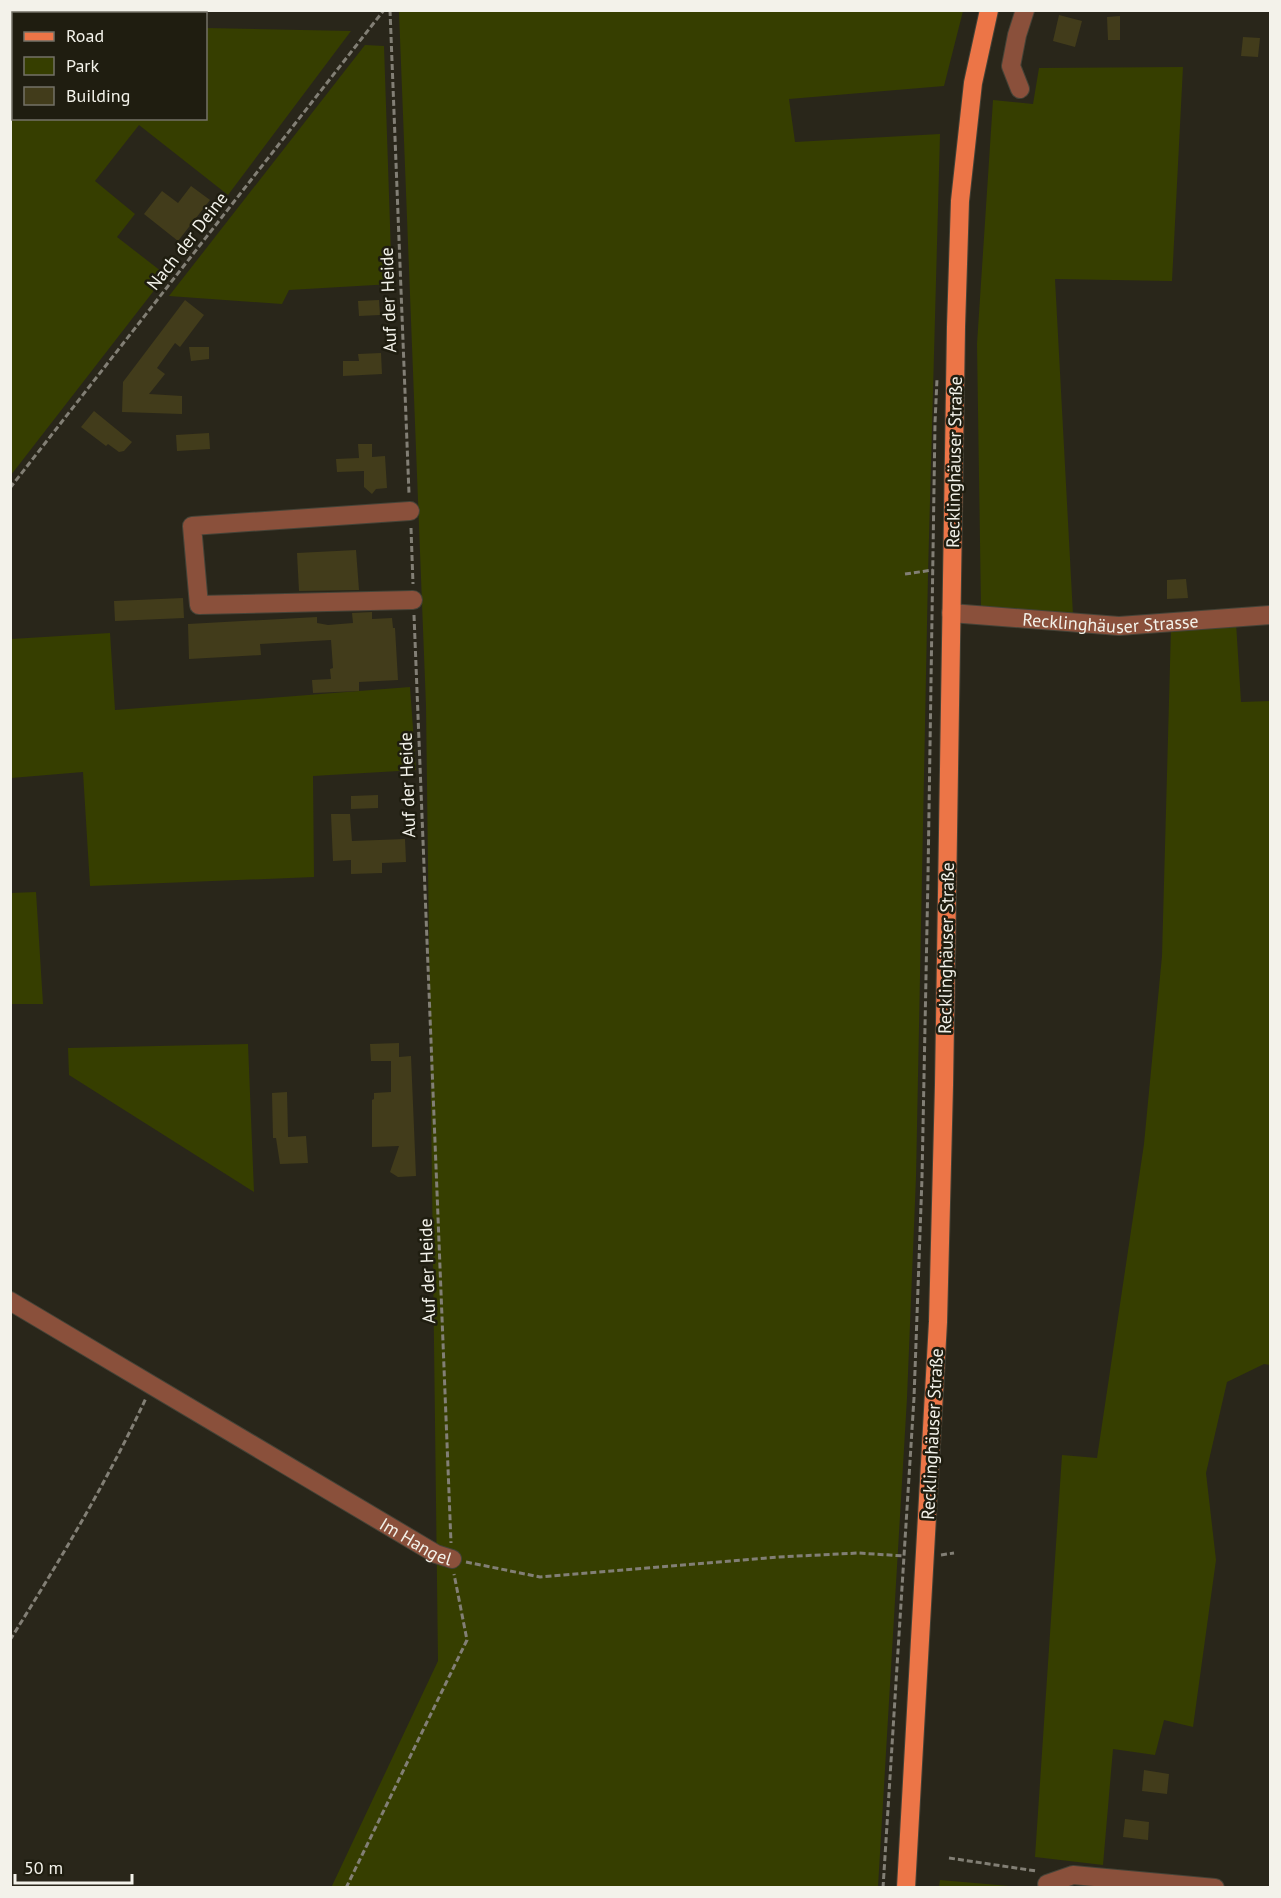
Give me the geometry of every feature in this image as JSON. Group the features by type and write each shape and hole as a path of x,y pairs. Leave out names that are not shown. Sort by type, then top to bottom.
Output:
{"main road":[{"name":"Recklinghäuser Straße","path":"906,1887 938,1322 960,201 973,82 989,10"}],"street":[{"path":"1020,89 1011,66 1017,35 1026,10"},
{"path":"410,512 192,526 199,605 413,600"},
{"name":"Recklinghäuser Strasse","path":"951,613 1119,626 1270,615"},
{"name":"Im Hangel","path":"10,1301 436,1554 452,1559"},
{"path":"1052,1882 1073,1875 1215,1887"}],"path":[{"name":"Nach der Deine","path":"10,488 384,10"},
{"name":"Auf der Heide","path":"346,1887 467,1640 452,1559 390,10"},
{"path":"883,1887 914,1398 922,1178 934,423 937,369"},
{"path":"905,574 952,568"},
{"path":"10,1640 49,1578 129,1435 152,1385"},
{"name":"Im Hangel","path":"452,1559 540,1577 779,1557 860,1553 905,1556"},
{"path":"924,1557 954,1553"},
{"path":"949,1858 1032,1869 1052,1882"}],"green space":[{"path":"963,11 944,86 789,99 795,142 940,134 928,574 916,1177 907,1398 878,1887 331,1888 438,1661 426,706 399,12"},
{"path":"11,24 12,120 207,120 207,28 351,31 228,195 139,125 95,181 135,214 117,237 166,275 11,475"},
{"path":"365,45 384,46 392,284 289,290 282,304 169,296"},
{"path":"1183,67 1172,281 1055,279 1073,615 981,608 977,344 993,100 1033,104 1039,68"},
{"path":"1236,623 1241,702 1270,701 1270,1365 1264,1364 1227,1382 1206,1473 1216,1560 1193,1727 1164,1720 1155,1755 1113,1749 1103,1865 1035,1857 1062,1455 1097,1458 1144,1144 1162,956 1171,628"},
{"path":"110,633 115,710 410,687 416,770 313,776 314,877 90,886 83,772 11,778 11,639"},
{"path":"36,892 43,1004 11,1004 11,893"},
{"path":"248,1044 254,1192 69,1075 68,1048"},
{"path":"940,1880 1021,1887 939,1887"}],"building":[{"path":"1059,15 1082,21 1075,47 1053,41"},
{"path":"1120,16 1120,40 1108,40 1107,17"},
{"path":"1243,37 1260,38 1258,57 1241,56"},
{"path":"191,186 210,200 178,241 144,214 162,191 178,203"},
{"path":"185,300 204,315 180,347 175,343 157,368 165,374 149,394 182,396 182,414 122,412 123,382"},
{"path":"379,300 380,315 359,316 358,301"},
{"path":"189,347 209,347 209,359 191,361"},
{"path":"381,353 382,374 343,376 343,361 359,361 358,354"},
{"path":"94,411 132,442 124,451 119,452 108,444 106,446 81,427"},
{"path":"209,433 210,449 177,451 176,435"},
{"path":"358,444 372,444 372,457 385,456 387,488 376,489 372,494 364,487 364,471 337,472 336,459 359,458"},
{"path":"356,550 359,590 299,591 297,553"},
{"path":"1186,579 1188,598 1167,599 1167,580"},
{"path":"183,598 184,618 115,621 114,601"},
{"path":"372,612 372,619 392,618 393,628 395,628 398,680 359,682 359,691 313,693 312,680 331,679 330,669 333,668 331,640 260,644 261,655 189,659 188,624 317,617 317,623 328,625 353,623 352,613"},
{"path":"378,795 378,808 351,809 351,796"},
{"path":"331,814 350,814 352,841 405,839 406,862 382,863 382,873 351,874 351,860 333,861"},
{"path":"399,1043 399,1057 411,1056 416,1176 398,1177 390,1172 399,1146 372,1147 372,1100 374,1093 391,1092 391,1061 371,1061 370,1044"},
{"path":"287,1092 288,1137 306,1136 308,1163 280,1164 276,1138 273,1138 272,1093"},
{"path":"1144,1770 1169,1774 1167,1794 1142,1791"},
{"path":"1125,1819 1149,1822 1148,1840 1123,1837"}]}
